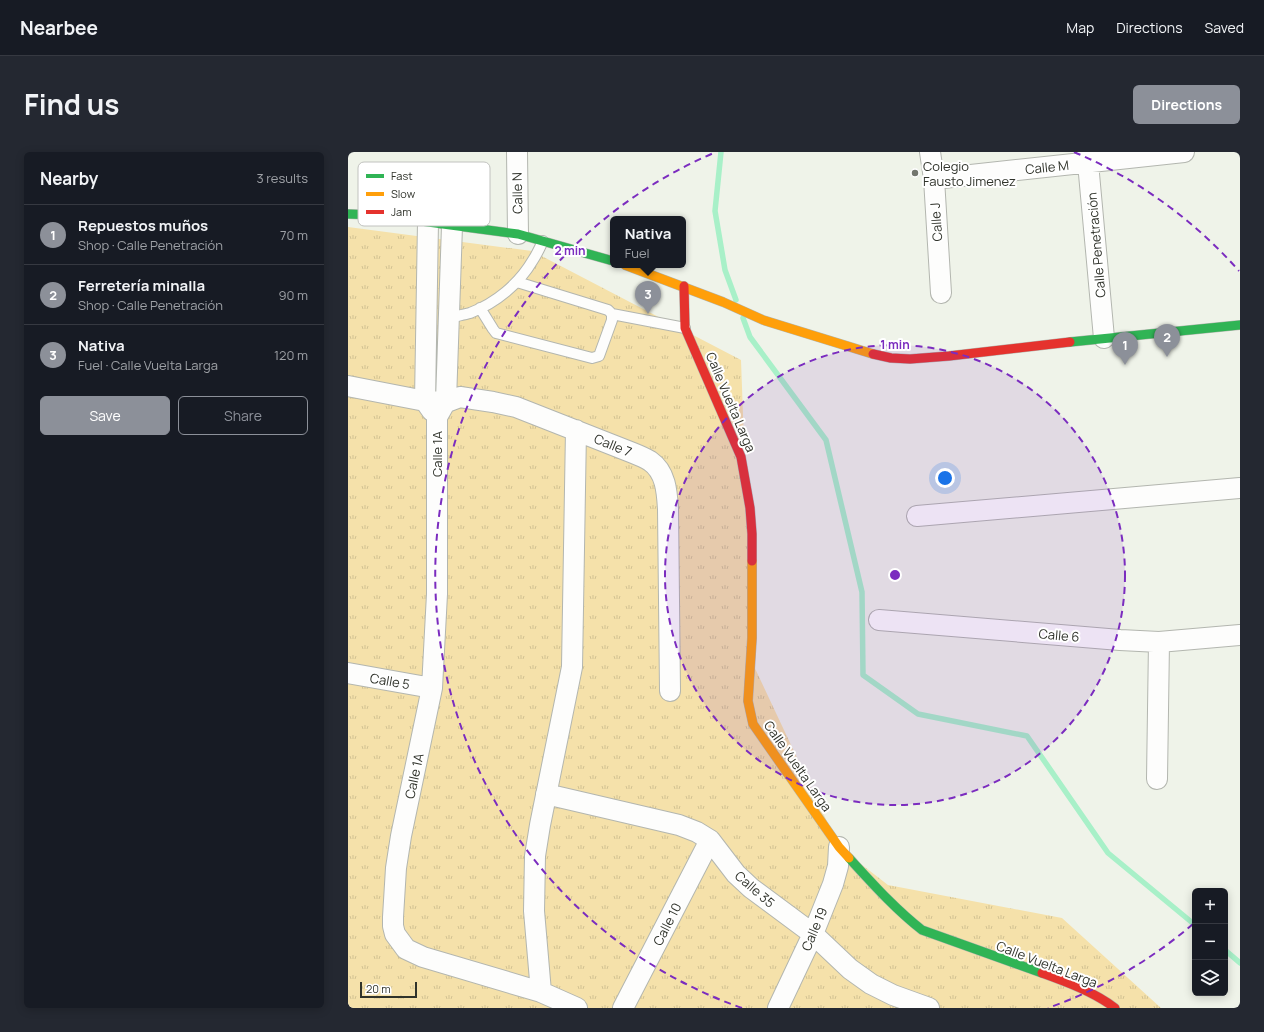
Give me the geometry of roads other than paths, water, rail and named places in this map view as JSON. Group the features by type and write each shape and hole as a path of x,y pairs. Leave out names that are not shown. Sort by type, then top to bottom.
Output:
{"street":[{"name":"Calle N","path":"516,152 518,234"},
{"name":"Calle J","path":"930,152 934,179 941,293"},
{"name":"Calle M","path":"934,179 1088,157 1184,152"},
{"name":"Calle Penetración","path":"1088,157 1104,338"},
{"path":"348,214 358,214"},
{"path":"424,402 428,226"},
{"path":"452,226 518,234 543,240 610,261"},
{"name":"Calle 1A","path":"452,226 449,318 441,409 437,594 432,688 401,836 396,868 393,926 395,934 406,949 423,957 541,992 577,1008"},
{"path":"633,268 724,302 763,320 873,354 891,358 910,359 949,356 1104,338 1240,325 1240,331"},
{"name":"Calle Vuelta Larga","path":"684,286 685,328 741,457 750,508 752,534 752,638 748,701 753,724 839,847 883,895 910,921 922,930 1058,979 1103,999 1115,1008"},
{"name":"Calle 7","path":"348,386 424,402 441,409 460,397 516,407 633,453 650,462 657,468 665,484 668,509 670,691"},
{"path":"541,992 534,911 535,864 540,825 572,667 576,430"},
{"path":"917,516 1240,488"},
{"name":"Calle 6","path":"879,620 1159,642 1240,635"},
{"path":"1157,778 1159,642"},
{"name":"Calle 5","path":"348,673 432,688"},
{"name":"Calle 35","path":"546,794 679,825 697,832 710,840 736,874 751,888 813,934 850,969 871,984 893,995 929,1008"},
{"name":"Calle 10","path":"623,1008 710,840"},
{"name":"Calle 19","path":"778,1008 813,934 836,875 839,847"}],"lane":[{"path":"449,318 469,313 480,308 506,292 517,282 534,260 543,240"},
{"path":"517,282 608,310 612,314 685,328"},
{"path":"480,308 496,333 592,358 599,356 612,320 612,314"}],"waterway":[{"path":"721,152 715,211 725,270 736,300"},
{"path":"743,318 750,337 826,440 862,592 863,675 918,714 1027,736 1108,853 1194,924"},
{"path":"1228,953 1240,963"}],"place":[{"name":"Colegio Fausto Jimenez","path":"915,173"},
{"name":"Nativa","path":"648,314"},
{"name":"Ferretería minalla","path":"1167,357"},
{"name":"Repuestos muños","path":"1125,365"}]}
